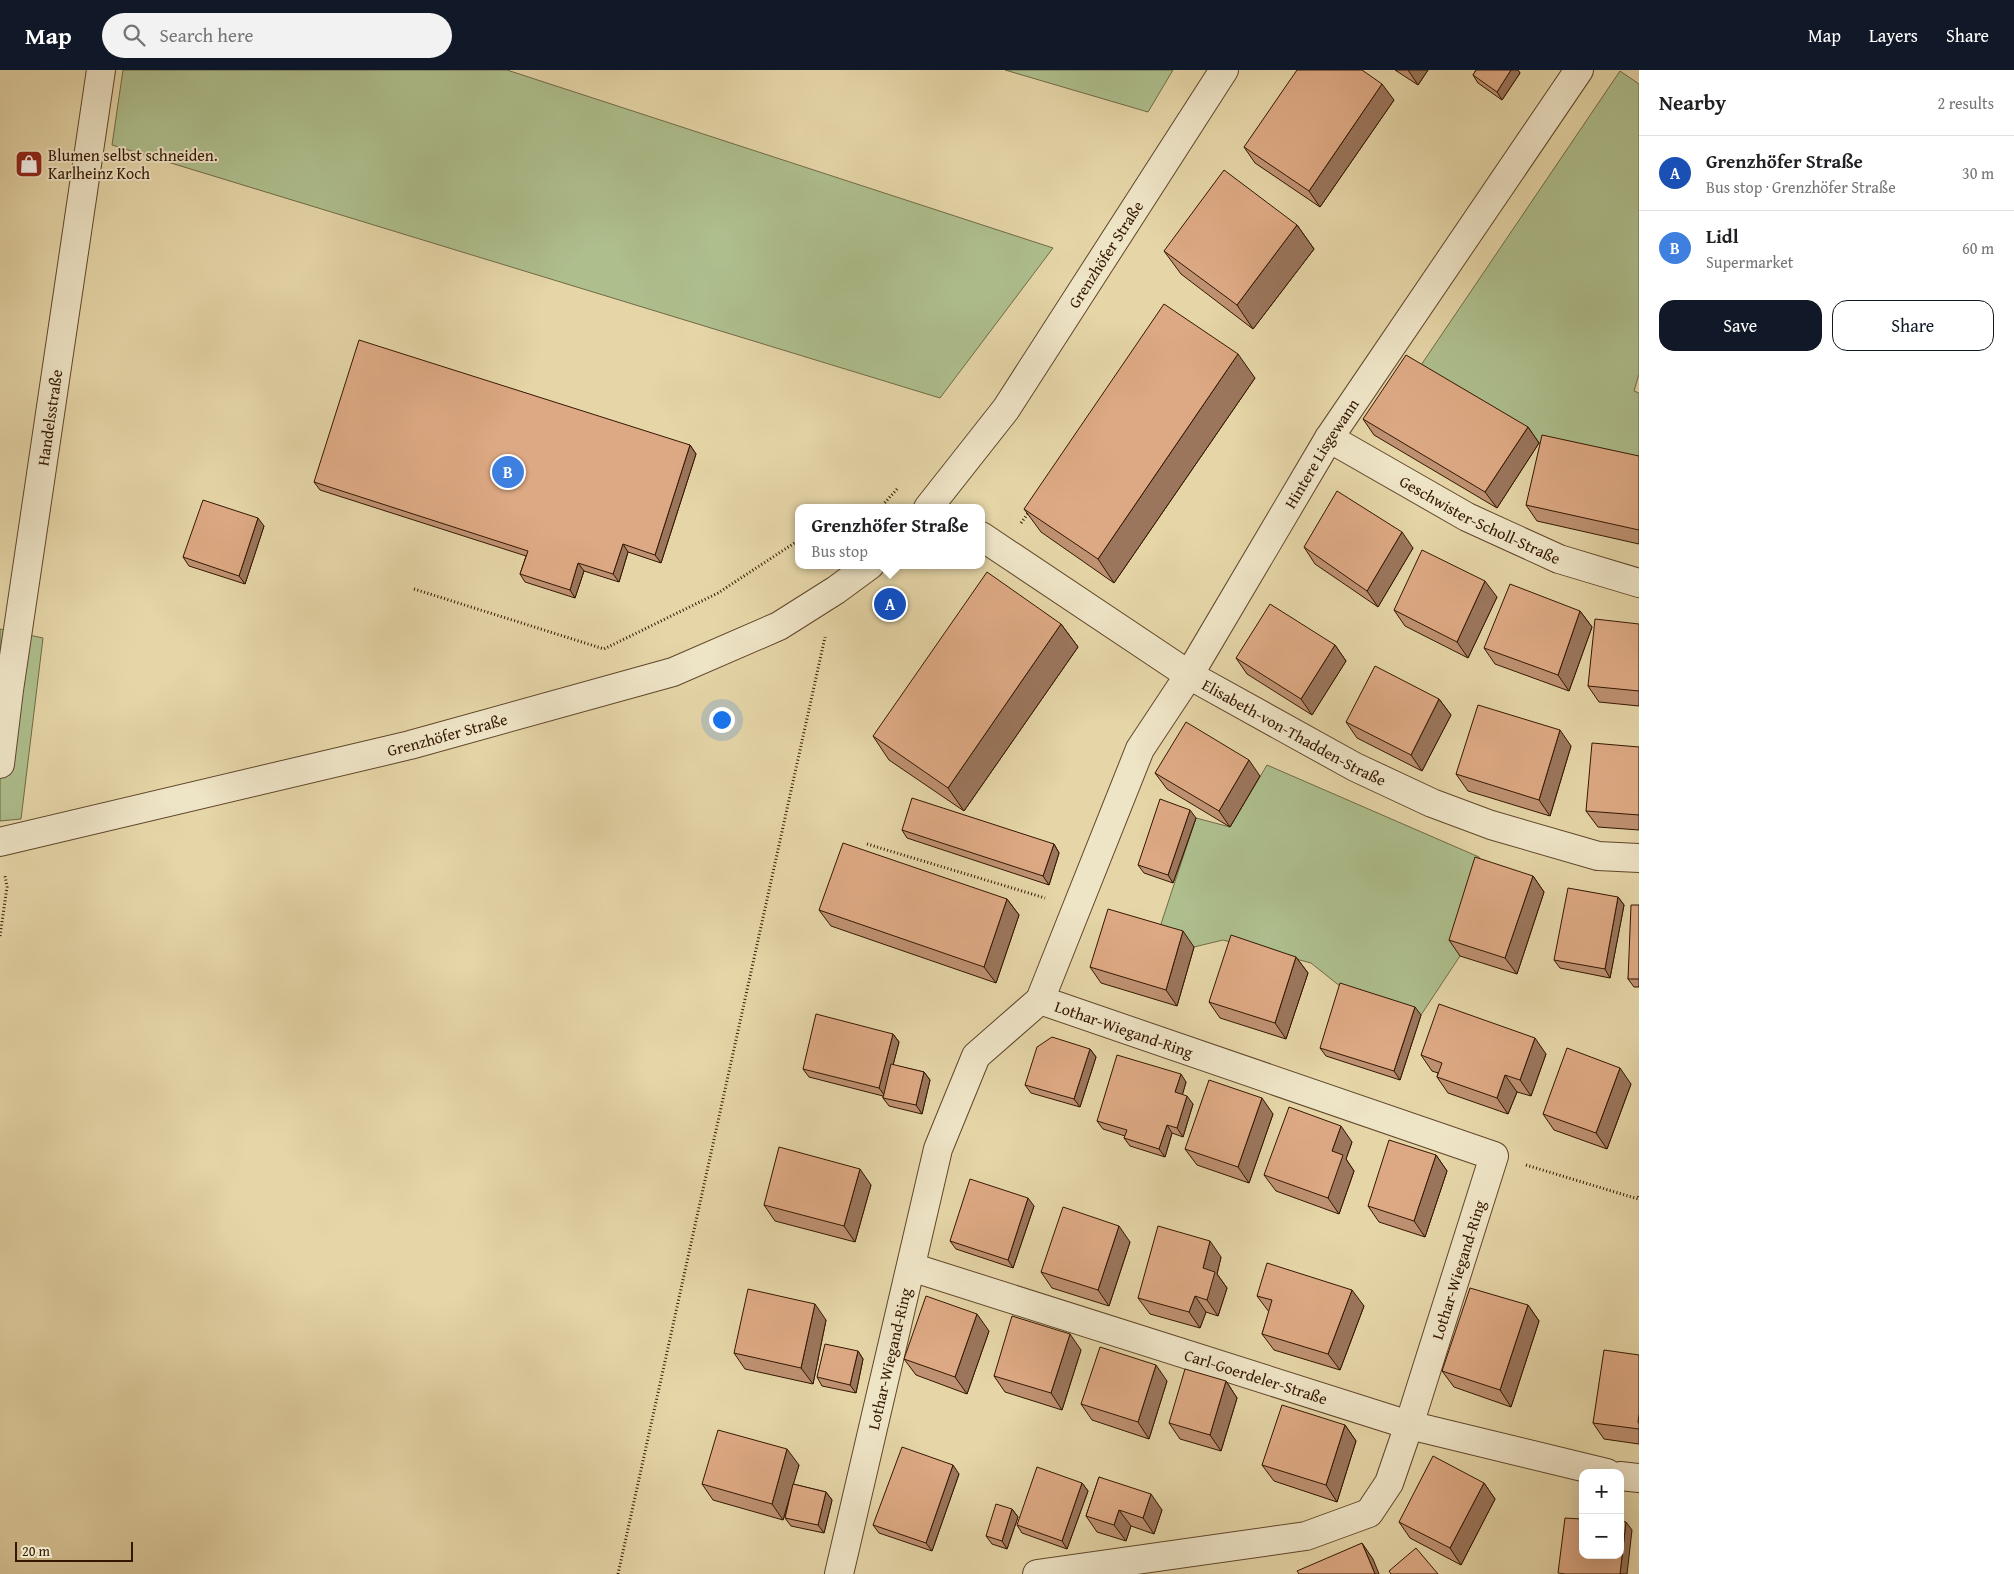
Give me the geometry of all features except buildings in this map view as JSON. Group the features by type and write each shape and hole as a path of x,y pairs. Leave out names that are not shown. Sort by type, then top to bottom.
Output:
{"street":[{"name":"Handelsstraße","path":"0,764 9,690 48,442 102,70"},
{"name":"Grenzhöfer Straße","path":"935,504 1006,409 1224,70"},
{"name":"Hintere Lisgewann","path":"1097,856 1140,749 1189,675 1329,438 1579,70"},
{"name":"Geschwister-Scholl-Straße","path":"1329,438 1467,517 1559,559 1639,583"},
{"name":"Elisabeth-von-Thadden-Straße","path":"992,543 1189,675 1355,767 1432,803 1491,825 1598,856 1639,858"},
{"name":"Grenzhöfer Straße","path":"0,842 410,746 674,672 779,626 836,590 865,569"},
{"name":"Lothar-Wiegand-Ring","path":"839,1574 938,1149 976,1056 1040,1000 1097,856"},
{"name":"Lothar-Wiegand-Ring","path":"1037,1574 1306,1536 1369,1513 1389,1483 1494,1156 1040,1000"},
{"name":"Carl-Goerdeler-Straße","path":"910,1267 1409,1425 1590,1469"},
{"path":"1624,1476 1639,1478"}],"path":[{"path":"992,543 1030,510"},
{"path":"414,589 604,649 718,593 795,543"},
{"path":"618,1574 836,590"},
{"path":"867,844 1076,908"},
{"path":"0,936 7,887 4,870"},
{"path":"1494,1156 1638,1199 1639,1195"}],"green space":[{"path":"123,70 507,70 1053,248 940,398 112,145"},
{"path":"1005,70 1173,70 1148,112"},
{"path":"1620,71 1639,84 1639,374 1634,391 1639,393 1639,470 1553,451 1417,371"},
{"path":"0,629 43,638 21,819 0,821"},
{"path":"1267,765 1479,857 1486,873 1460,956 1421,1015 1346,991 1311,963 1223,940 1194,947 1157,936 1196,818 1230,827"}],"place":[{"name":"Blumen selbst schneiden. Karlheinz Koch","path":"29,164"},
{"name":"Lidl","path":"508,472"},
{"name":"Grenzhöfer Straße","path":"890,604"}]}
